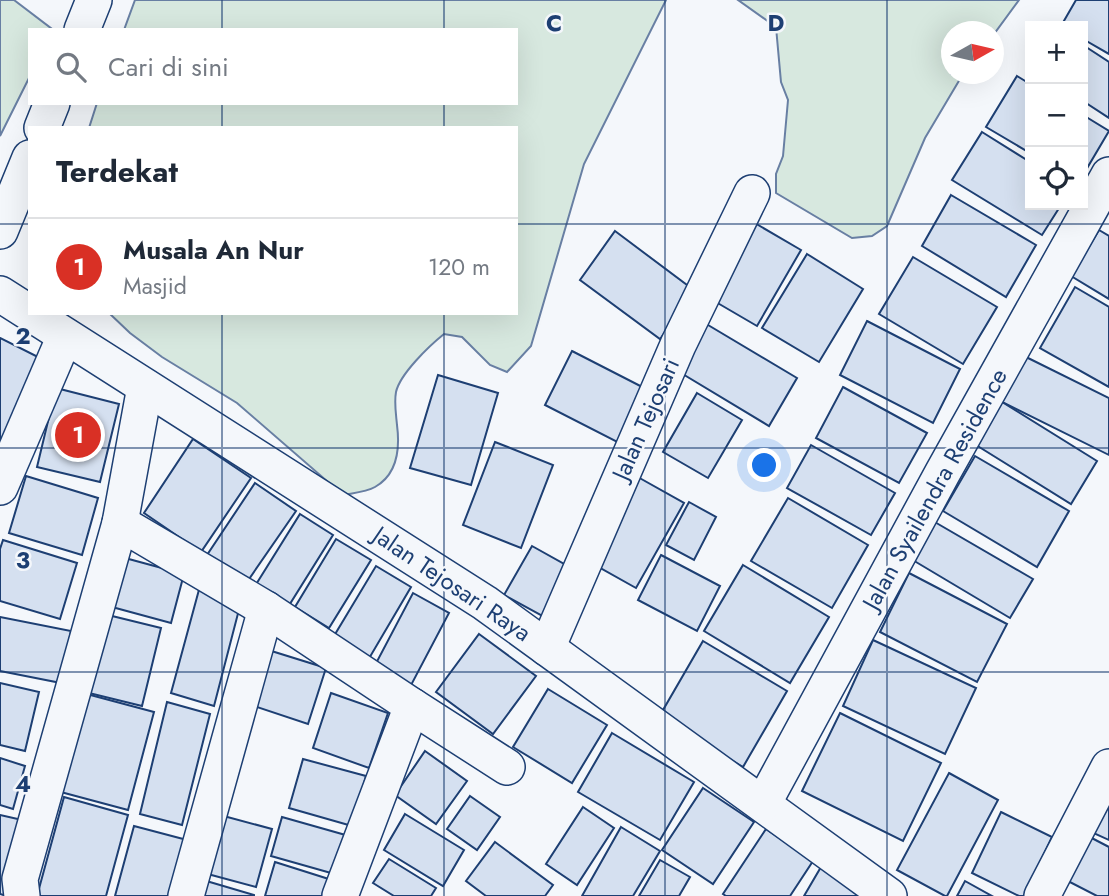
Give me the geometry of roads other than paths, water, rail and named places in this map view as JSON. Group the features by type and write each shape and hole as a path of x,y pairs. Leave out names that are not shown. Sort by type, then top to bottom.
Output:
{"street":[{"path":"83,28 94,0"},
{"path":"43,126 51,105"},
{"path":"0,231 28,163"},
{"name":"Jalan Syailendra Residence","path":"763,804 943,472 1109,175"},
{"name":"Jalan Tejosari","path":"547,648 678,345 752,194"},
{"name":"Jalan Tejosari Raya","path":"0,294 28,312"},
{"name":"Jalan Tejosari Raya","path":"32,315 485,603 889,896"},
{"path":"0,487 65,336"},
{"path":"22,896 20,879 120,523 145,387"},
{"path":"120,523 266,609 507,767"},
{"path":"186,896 266,609"},
{"path":"340,896 412,706"},
{"path":"1042,896 1109,766"}],"place":[{"name":"Musala An Nur","path":"78,435"}]}
